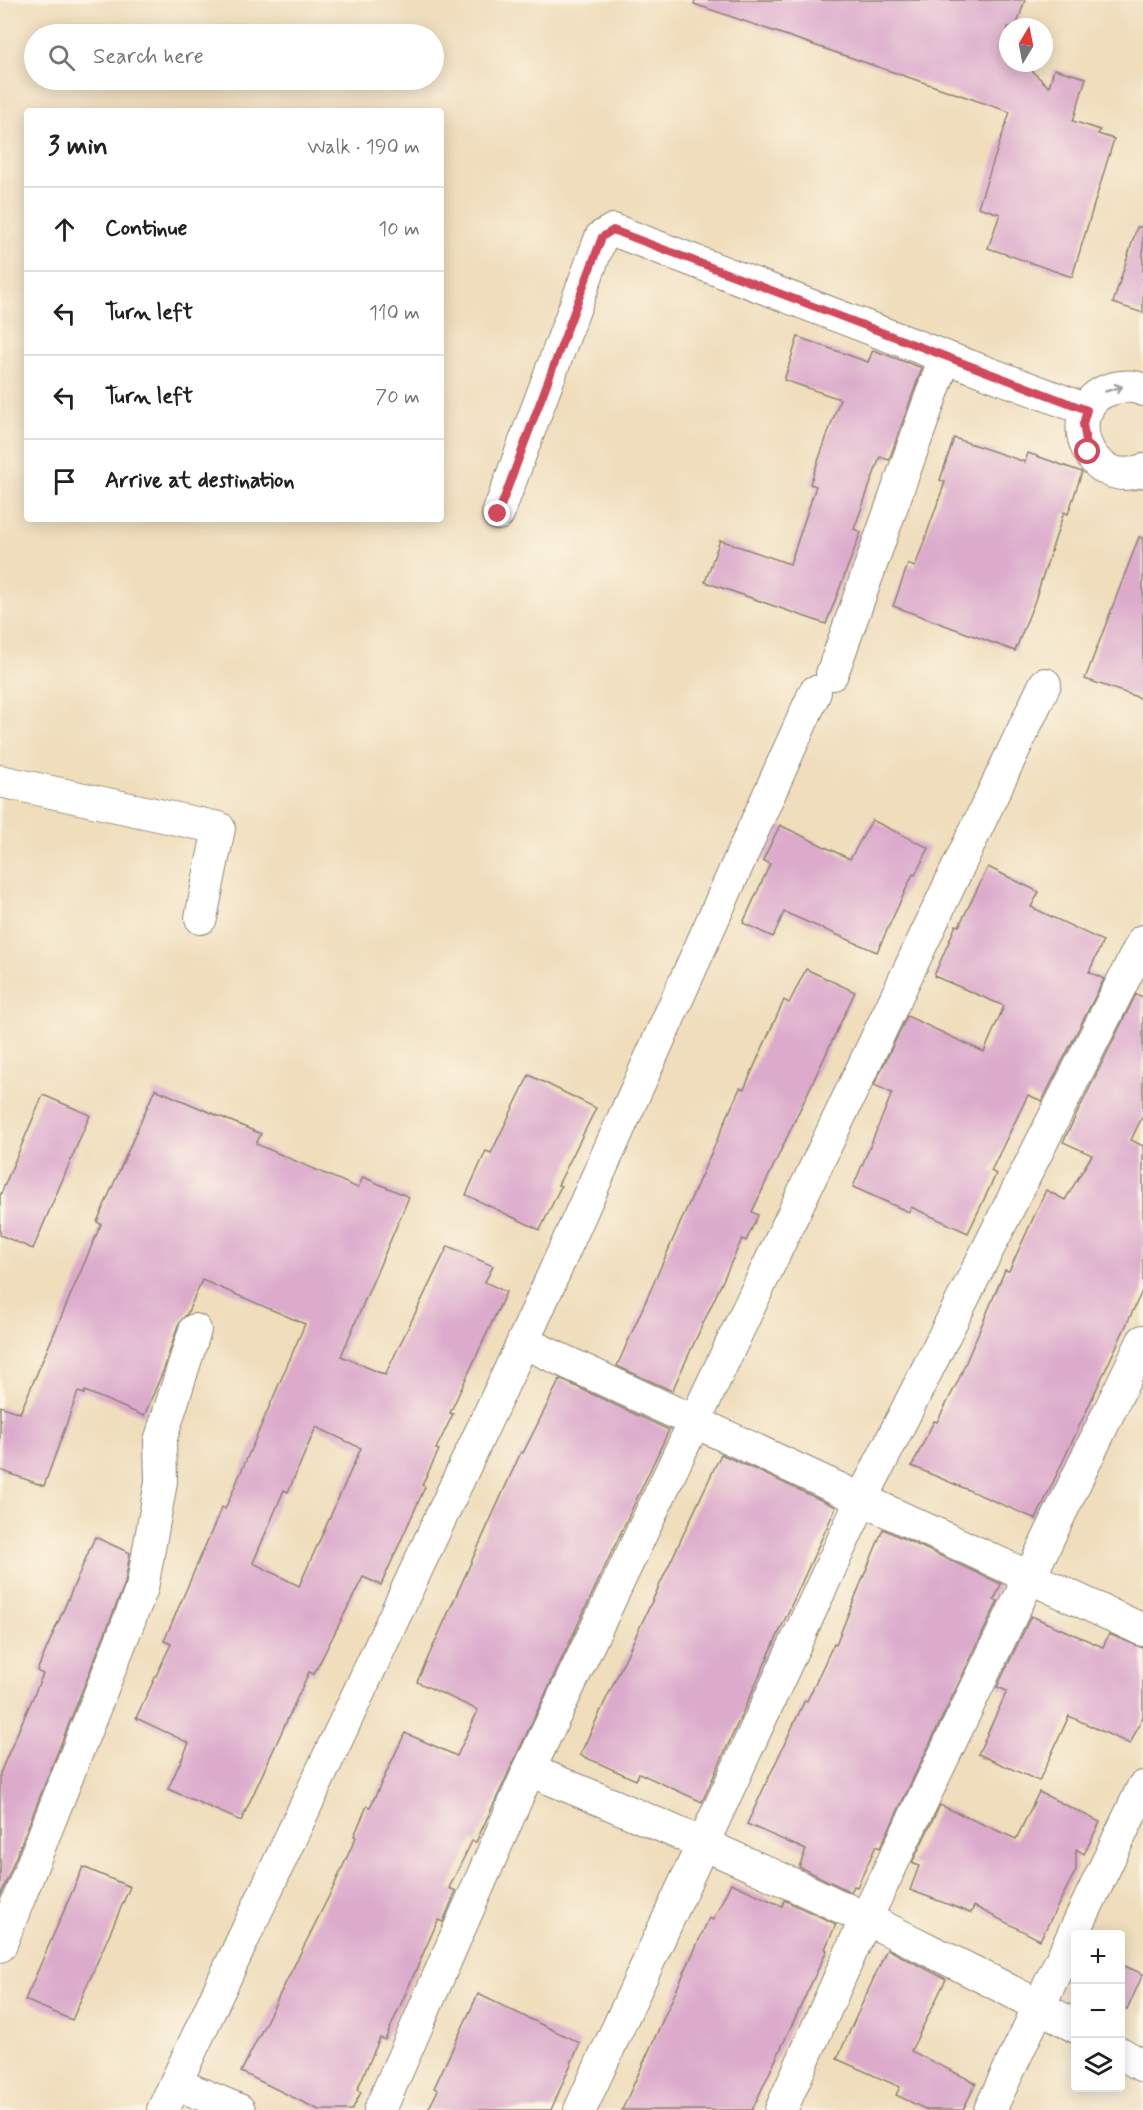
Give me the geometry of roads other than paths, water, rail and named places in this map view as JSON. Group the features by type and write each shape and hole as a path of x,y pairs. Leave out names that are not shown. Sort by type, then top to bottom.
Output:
{"street":[{"path":"498,514 602,237 613,230 1087,410"},
{"path":"239,2110 170,2097 523,1342 824,683 945,357"},
{"path":"1143,390 1122,386 1108,390 1095,399 1087,410 1083,424 1083,438 1088,452 1097,463 1108,470 1122,474 1143,470"},
{"path":"380,2110 529,1770 1045,684"},
{"path":"0,782 219,828 201,918"},
{"path":"580,2110 702,1841 862,1499 1143,941"},
{"path":"0,1946 142,1588 161,1482 160,1441 195,1330"},
{"path":"781,2110 866,1918 1143,1341"},
{"path":"523,1342 862,1499 1028,1579 1143,1630"},
{"path":"529,1770 702,1841 866,1918 1071,2024"},
{"path":"990,2110 1143,1787"},
{"path":"1125,2056 1143,2066"}]}
